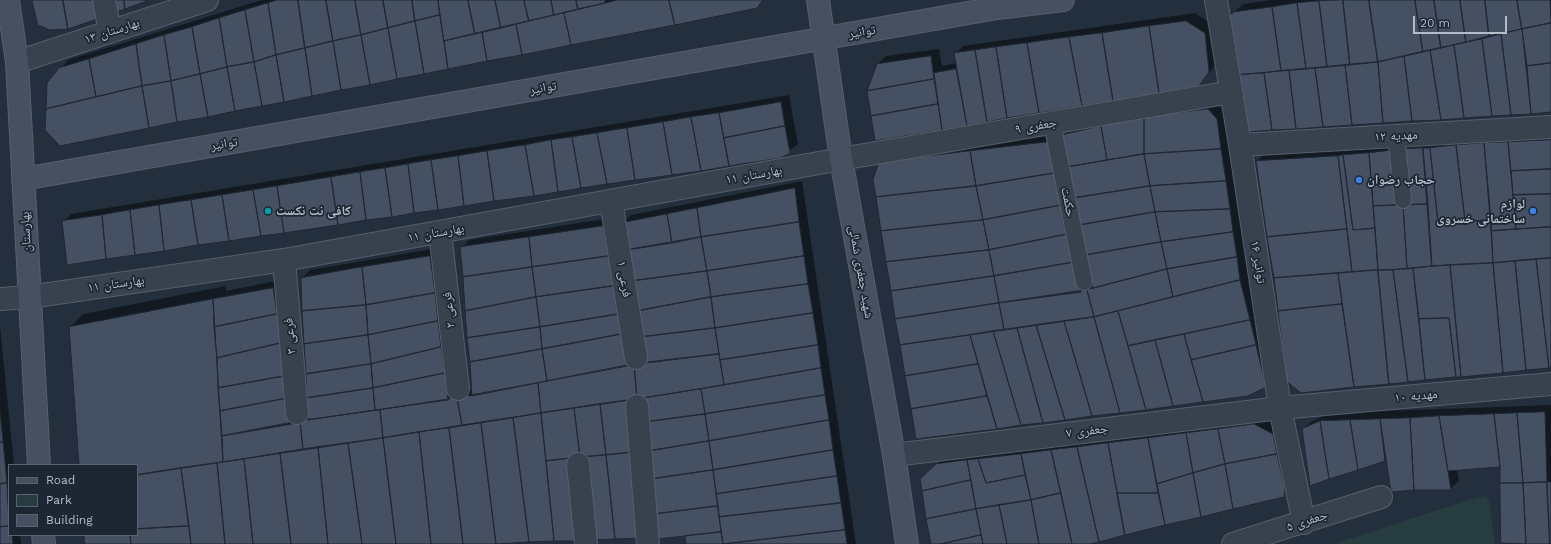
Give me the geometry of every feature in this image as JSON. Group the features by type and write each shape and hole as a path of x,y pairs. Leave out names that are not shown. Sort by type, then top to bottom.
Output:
{"street":[{"name":"بهارستان","path":"8,0 7,33 17,62 39,464"},
{"path":"104,0 110,32"},
{"name":"بهارستان ۱۳","path":"17,62 110,32 182,4 207,0"},
{"name":"شهید جعفری شمالی","path":"818,0 841,159 894,454 907,544"},
{"name":"توانیر","path":"23,179 824,39 996,4 1063,0"},
{"name":"توانیر ۱۶","path":"1216,0 1232,92 1280,408 1304,523"},
{"name":"جعفری ۹","path":"841,159 1232,92"},
{"name":"مهدیه ۱۲","path":"1240,145 1551,127"},
{"name":"بهارستان ۱۱","path":"0,299 29,297 284,260 841,159"},
{"name":"فرعی ۱","path":"611,201 636,358"},
{"name":"فرعی ۲","path":"440,232 458,389"},
{"name":"فرعی ۳","path":"284,260 297,413"},
{"name":"مهدیه ۱۰","path":"1280,408 1551,384"},
{"path":"637,406 648,544"},
{"name":"جعفری ۷","path":"894,454 1280,408"},
{"path":"578,464 586,544"},
{"name":"جعفری ۵","path":"1233,544 1304,523 1381,497"}],"lane":[{"name":"حکمت","path":"1052,123 1084,282"},
{"path":"1396,136 1403,200"}],"green space":[{"path":"1485,496 1489,500 1495,544 1333,544 1475,498"}],"building":[{"path":"32,0 63,0 68,29 50,30 38,25"},
{"path":"63,0 100,0 103,17 68,29"},
{"path":"107,0 124,0 125,9 110,14"},
{"path":"124,0 147,0 147,1 125,9"},
{"path":"277,0 298,0 305,48 276,55 268,3"},
{"path":"298,0 326,0 333,41 305,48"},
{"path":"326,0 355,0 361,35 333,41"},
{"path":"355,0 383,0 388,28 361,35"},
{"path":"383,0 412,0 415,21 388,28"},
{"path":"412,0 438,0 440,15 415,21"},
{"path":"438,0 468,0 475,34 444,41"},
{"path":"468,0 495,0 501,28 475,34"},
{"path":"495,0 524,0 529,21 501,28"},
{"path":"524,0 551,0 554,15 529,21"},
{"path":"551,0 576,0 578,9 554,15"},
{"path":"576,0 605,0 605,3 578,9"},
{"path":"618,0 669,0 675,25 571,45 564,13"},
{"path":"669,0 763,0 757,8 675,25"},
{"path":"1343,0 1350,65 1327,67 1319,1"},
{"path":"1343,0 1369,0 1378,62 1350,65"},
{"path":"1369,0 1415,0 1423,52 1378,62"},
{"path":"1415,0 1434,0 1441,48 1423,52"},
{"path":"1434,0 1460,0 1466,42 1441,48"},
{"path":"1460,0 1485,0 1489,36 1466,42"},
{"path":"1485,0 1517,0 1522,29 1489,36"},
{"path":"1517,0 1550,0 1551,23 1522,29"},
{"path":"1319,1 1327,67 1306,69 1297,3"},
{"path":"268,3 276,55 254,62 245,10"},
{"path":"1297,3 1306,69 1281,71 1272,7"},
{"path":"1272,7 1281,71 1237,75 1226,18 1234,12"},
{"path":"245,10 254,62 227,67 219,18"},
{"path":"564,13 571,45 522,55 516,24"},
{"path":"440,15 448,69 424,74 415,21"},
{"path":"219,18 227,67 200,74 192,27"},
{"path":"415,21 424,74 397,79 388,28"},
{"path":"1186,21 1205,33 1209,72 1199,86 1159,93 1149,26"},
{"path":"1551,23 1551,63 1527,66 1522,29"},
{"path":"516,24 522,55 487,61 482,32"},
{"path":"1149,26 1159,93 1113,101 1102,33"},
{"path":"192,27 200,74 171,81 164,35"},
{"path":"388,28 397,79 370,85 361,35"},
{"path":"1522,29 1531,114 1511,115 1501,34"},
{"path":"482,32 487,61 448,69 444,41"},
{"path":"1102,33 1113,101 1082,106 1069,37"},
{"path":"1501,34 1511,115 1492,116 1482,39"},
{"path":"164,35 171,81 142,86 136,44"},
{"path":"361,35 370,85 341,90 333,41"},
{"path":"1069,37 1082,106 1039,113 1027,43"},
{"path":"1482,39 1492,116 1464,118 1454,45"},
{"path":"333,41 341,90 312,96 305,48"},
{"path":"1027,43 1039,113 1007,118 996,47"},
{"path":"136,44 142,86 96,97 89,59"},
{"path":"1454,45 1464,118 1441,120 1430,50"},
{"path":"996,47 1007,118 987,122 975,50"},
{"path":"305,48 312,96 284,102 276,55"},
{"path":"975,50 987,122 967,126 954,53"},
{"path":"1430,50 1441,120 1412,121 1404,56"},
{"path":"276,55 284,102 262,106 254,62"},
{"path":"931,56 934,79 867,91 877,64"},
{"path":"1404,56 1412,121 1383,123 1378,62"},
{"path":"89,59 96,97 46,109 47,83 59,68"},
{"path":"254,62 262,106 235,111 227,67"},
{"path":"1378,62 1383,123 1352,125 1345,65"},
{"path":"1551,63 1551,112 1531,114 1527,66"},
{"path":"1345,65 1352,125 1323,127 1315,68"},
{"path":"227,67 235,111 208,117 200,74"},
{"path":"1315,68 1323,127 1296,129 1289,70"},
{"path":"956,69 967,126 942,130 934,73"},
{"path":"1289,70 1296,129 1272,130 1264,73"},
{"path":"1264,73 1272,130 1249,132 1237,75"},
{"path":"200,74 208,117 177,122 171,81"},
{"path":"934,79 938,104 871,116 867,91"},
{"path":"171,81 177,122 149,128 142,86"},
{"path":"142,86 149,128 60,146 45,130 46,109"},
{"path":"781,102 785,126 724,138 719,113"},
{"path":"938,104 942,130 875,141 871,116"},
{"path":"1208,109 1217,119 1221,149 1144,154 1144,117"},
{"path":"719,113 729,166 701,171 691,117"},
{"path":"691,117 701,171 672,175 663,122"},
{"path":"1144,117 1144,154 1107,160 1101,126"},
{"path":"663,122 672,175 635,180 627,128"},
{"path":"785,126 790,153 781,158 729,166 724,138"},
{"path":"1101,126 1107,160 1068,167 1062,135"},
{"path":"627,128 635,180 607,184 597,133"},
{"path":"597,133 607,184 581,188 572,137"},
{"path":"572,137 581,188 558,192 551,140"},
{"path":"551,140 558,192 534,196 525,145"},
{"path":"1551,140 1551,169 1511,171 1508,142"},
{"path":"1048,142 1055,173 976,186 970,151"},
{"path":"1508,142 1516,229 1491,231 1484,143"},
{"path":"1484,143 1491,220 1465,221 1456,145"},
{"path":"525,145 534,196 494,201 487,151"},
{"path":"1456,145 1465,221 1438,223 1430,148"},
{"path":"1423,148 1430,148 1438,223 1491,220 1493,263 1432,266"},
{"path":"1423,148 1428,204 1407,205 1402,149"},
{"path":"1221,149 1226,181 1150,186 1144,154"},
{"path":"1395,150 1399,205 1373,206 1369,153"},
{"path":"487,151 494,201 464,206 458,156"},
{"path":"970,151 976,186 876,197 873,180 879,162"},
{"name":"حجاب رضوان","path":"1369,153 1375,228 1353,230 1343,155"},
{"path":"1144,154 1150,186 1074,198 1068,167"},
{"path":"1343,155 1353,230 1375,228 1378,270 1352,272 1338,156"},
{"path":"458,156 464,206 438,210 431,160"},
{"path":"1338,156 1347,229 1267,237 1256,161"},
{"path":"431,160 438,210 414,213 408,164"},
{"path":"408,164 414,213 392,217 385,168"},
{"path":"385,168 392,217 366,220 360,172"},
{"path":"1551,169 1551,194 1513,195 1511,171"},
{"path":"360,172 366,220 338,225 331,177"},
{"path":"1055,173 1062,205 983,220 976,186"},
{"path":"331,177 338,225 284,233 277,186"},
{"path":"1226,181 1230,209 1155,212 1150,186"},
{"name":"کافی نت نکست","path":"277,186 284,233 261,236 253,190"},
{"path":"976,186 983,220 881,231 876,197"},
{"path":"1150,186 1155,212 1080,225 1074,198"},
{"path":"795,188 799,222 701,237 697,208"},
{"path":"253,190 261,236 229,241 222,195"},
{"name":"لوازم ساختمانی خسروی","path":"1551,194 1551,227 1516,229 1513,195"},
{"path":"222,195 229,241 198,245 191,200"},
{"path":"191,200 198,245 164,251 159,205"},
{"path":"1428,204 1432,266 1407,269 1403,205"},
{"path":"159,205 164,251 135,255 130,210"},
{"path":"1062,205 1068,234 989,250 983,220"},
{"path":"1403,205 1407,269 1378,270 1373,206"},
{"path":"697,208 701,237 672,243 667,214"},
{"path":"1230,209 1233,232 1161,242 1155,212"},
{"path":"130,210 135,255 106,259 102,215"},
{"path":"1155,212 1161,242 1086,255 1080,225"},
{"path":"667,214 672,243 627,250 622,223"},
{"path":"102,215 106,259 67,265 62,221"},
{"path":"983,220 989,250 886,262 881,231"},
{"path":"799,222 804,256 707,271 701,237"},
{"path":"603,226 609,256 532,267 529,237"},
{"path":"1551,227 1551,258 1493,263 1491,231"},
{"path":"1347,229 1352,272 1274,278 1267,237"},
{"path":"1233,232 1237,257 1167,269 1161,242"},
{"path":"1068,234 1075,262 994,276 989,250"},
{"path":"529,237 532,267 463,277 460,247"},
{"path":"701,237 707,271 632,281 627,250"},
{"path":"1161,242 1167,269 1093,288 1086,255"},
{"path":"989,250 994,276 891,291 886,262"},
{"path":"430,256 435,293 366,305 362,267"},
{"path":"609,256 613,286 536,297 532,267"},
{"path":"804,256 808,284 711,297 707,271"},
{"path":"1237,257 1240,280 1173,297 1167,269"},
{"path":"1551,258 1551,368 1549,368 1536,259"},
{"path":"1536,259 1549,368 1526,370 1515,261"},
{"path":"1515,261 1526,370 1503,373 1493,263"},
{"path":"1075,262 1081,292 999,303 994,276"},
{"path":"1493,263 1503,373 1461,377 1450,265"},
{"path":"1450,265 1461,377 1456,377 1449,318 1419,319 1413,268"},
{"path":"362,267 366,305 302,311 301,278"},
{"path":"532,267 536,297 465,311 463,277"},
{"path":"1413,268 1425,380 1408,382 1393,270"},
{"path":"1167,269 1173,297 1094,317 1087,290"},
{"path":"1378,270 1389,384 1354,387 1338,273"},
{"path":"1378,270 1393,270 1408,382 1389,384"},
{"path":"707,271 711,297 637,311 632,281"},
{"path":"1338,273 1342,304 1278,311 1274,278"},
{"path":"994,276 999,303 895,319 891,291"},
{"path":"1240,280 1250,320 1128,346 1118,311"},
{"path":"808,284 813,313 715,328 711,297"},
{"path":"613,286 619,314 540,327 536,297"},
{"path":"273,288 277,314 214,327 213,299"},
{"path":"1087,290 1094,317 1004,330 999,303"},
{"path":"435,293 438,321 368,335 366,305"},
{"path":"536,297 540,327 467,338 465,311"},
{"path":"711,297 715,328 641,337 637,311"},
{"path":"213,299 223,462 138,475 138,464 79,464 69,327"},
{"path":"999,303 1004,330 900,345 895,319"},
{"path":"1342,304 1354,387 1301,393 1286,381 1278,311"},
{"path":"366,305 368,335 304,344 302,311"},
{"path":"1118,311 1146,410 1120,413 1094,317"},
{"path":"813,313 818,345 720,360 715,328"},
{"path":"277,314 281,343 217,358 214,327"},
{"path":"619,314 622,334 542,349 540,327"},
{"path":"1094,317 1120,413 1092,416 1064,321"},
{"path":"1449,318 1456,377 1425,380 1419,319"},
{"path":"1250,320 1256,345 1191,360 1184,334"},
{"path":"438,321 441,347 371,364 368,335"},
{"path":"1064,321 1092,416 1065,420 1036,325"},
{"path":"1036,325 1065,420 1043,423 1017,328"},
{"path":"540,327 542,349 470,362 467,338"},
{"path":"715,328 719,354 646,363 641,337"},
{"path":"1017,328 1043,423 1021,425 993,331"},
{"path":"993,331 1021,425 997,429 970,335"},
{"path":"622,334 627,366 547,381 542,349"},
{"path":"1184,334 1203,402 1173,406 1155,340"},
{"path":"368,335 371,364 306,374 304,344"},
{"path":"970,335 978,364 905,376 900,345"},
{"path":"1155,340 1173,406 1146,410 1128,346"},
{"path":"281,343 285,376 218,388 217,358"},
{"path":"818,345 821,368 724,385 720,360"},
{"path":"1256,345 1266,387 1248,396 1203,402 1191,360"},
{"path":"441,347 445,373 373,388 371,364"},
{"path":"542,349 547,381 472,396 470,362"},
{"path":"719,354 724,385 637,399 634,364"},
{"path":"371,364 373,388 307,398 306,374"},
{"path":"634,364 637,399 541,413 538,383"},
{"path":"978,364 987,396 911,409 905,376"},
{"path":"821,368 825,395 705,414 701,389"},
{"path":"445,373 448,400 375,410 373,388"},
{"path":"285,376 288,398 220,411 218,388"},
{"path":"538,383 541,413 462,425 457,398"},
{"path":"373,388 375,410 308,420 307,398"},
{"path":"701,389 705,414 646,422 644,398"},
{"path":"825,395 829,420 709,441 705,414"},
{"path":"987,396 997,429 916,439 911,409"},
{"path":"288,398 292,424 222,436 220,411"},
{"path":"457,398 462,425 383,438 380,410"},
{"path":"630,400 635,452 606,455 600,404"},
{"path":"600,404 606,455 580,457 574,408"},
{"path":"574,408 580,457 546,461 541,413"},
{"path":"0,410 3,442 0,442"},
{"path":"380,410 383,438 303,450 300,421"},
{"path":"1545,412 1547,482 1523,483 1517,413"},
{"path":"541,413 554,541 529,542 513,418"},
{"path":"1517,413 1523,483 1500,483 1500,467 1494,414"},
{"path":"705,414 709,441 649,451 646,422"},
{"path":"1494,414 1500,467 1448,471 1439,416"},
{"path":"1439,416 1451,490 1414,490 1410,418"},
{"path":"513,418 529,542 496,544 481,423"},
{"path":"1410,418 1414,490 1391,492 1380,419"},
{"path":"1380,419 1385,461 1358,470 1350,420"},
{"path":"829,420 833,450 713,470 709,441"},
{"path":"1350,420 1358,470 1329,479 1320,421"},
{"path":"300,421 303,450 223,462 222,436"},
{"path":"1320,421 1329,479 1310,486 1302,429"},
{"path":"481,423 496,544 463,544 449,428"},
{"path":"1254,424 1273,434 1277,454 1225,464 1218,429"},
{"path":"449,428 463,544 431,544 419,432"},
{"path":"1218,429 1225,464 1193,473 1186,433"},
{"path":"419,432 431,544 396,544 383,438"},
{"path":"1186,433 1193,473 1157,484 1148,438"},
{"path":"383,438 396,544 362,544 348,443"},
{"path":"1148,438 1158,493 1117,493 1108,443"},
{"path":"709,441 713,470 652,479 649,451"},
{"path":"0,442 3,442 7,483 0,484"},
{"path":"348,443 362,544 328,544 318,447"},
{"path":"1108,443 1125,535 1099,542 1077,447"},
{"path":"318,447 328,544 291,544 280,453"},
{"path":"1077,447 1099,542 1089,544 1072,544 1051,450"},
{"path":"833,450 837,476 716,494 713,470"},
{"path":"1051,450 1061,493 1031,500 1021,454"},
{"path":"635,452 642,538 615,539 606,455"},
{"path":"280,453 291,544 253,544 244,459"},
{"path":"1021,454 1025,475 986,483 978,459"},
{"path":"1277,454 1285,489 1284,497 1233,509 1225,464"},
{"path":"606,455 615,539 592,540 583,457"},
{"path":"574,458 582,541 554,541 546,461"},
{"path":"244,459 253,544 225,544 217,463"},
{"path":"978,459 986,483 1025,475 1031,500 976,509 967,460"},
{"path":"967,460 971,480 922,491 920,479 936,464"},
{"path":"217,463 225,544 191,544 181,468"},
{"path":"1225,464 1233,509 1201,517 1193,473"},
{"path":"181,468 189,526 138,529 138,475"},
{"path":"713,470 718,506 655,514 652,479"},
{"path":"1193,473 1201,517 1165,525 1157,484"},
{"path":"837,476 841,503 719,517 716,494"},
{"path":"971,480 976,509 926,519 922,491"},
{"path":"1547,482 1551,482 1551,544 1550,544"},
{"path":"1547,482 1550,544 1526,544 1523,483"},
{"path":"7,483 8,526 0,527 0,484"},
{"path":"1500,483 1523,483 1526,544 1501,543"},
{"path":"1061,493 1072,544 1039,544 1031,500"},
{"path":"1117,493 1158,493 1165,525 1125,535"},
{"path":"1031,500 1039,544 1007,544 999,505"},
{"path":"841,503 845,530 723,544 719,517"},
{"path":"999,505 1007,544 983,544 976,509"},
{"path":"718,506 721,532 657,539 655,514"},
{"path":"976,509 981,535 941,544 931,544 926,519"},
{"path":"8,526 8,536 12,536 13,544 0,544 0,527"},
{"path":"189,526 191,544 131,544 130,536 138,536 138,529"},
{"path":"845,530 847,544 723,544"},
{"path":"721,532 723,544 686,544 685,536"},
{"path":"981,535 983,544 941,544"},
{"path":"84,536 130,536 131,544 85,544"}],"place":[{"name":"حجاب رضوان","path":"1359,180"},
{"name":"کافی نت نکست","path":"268,211"},
{"name":"لوازم ساختمانی خسروی","path":"1533,211"}]}
